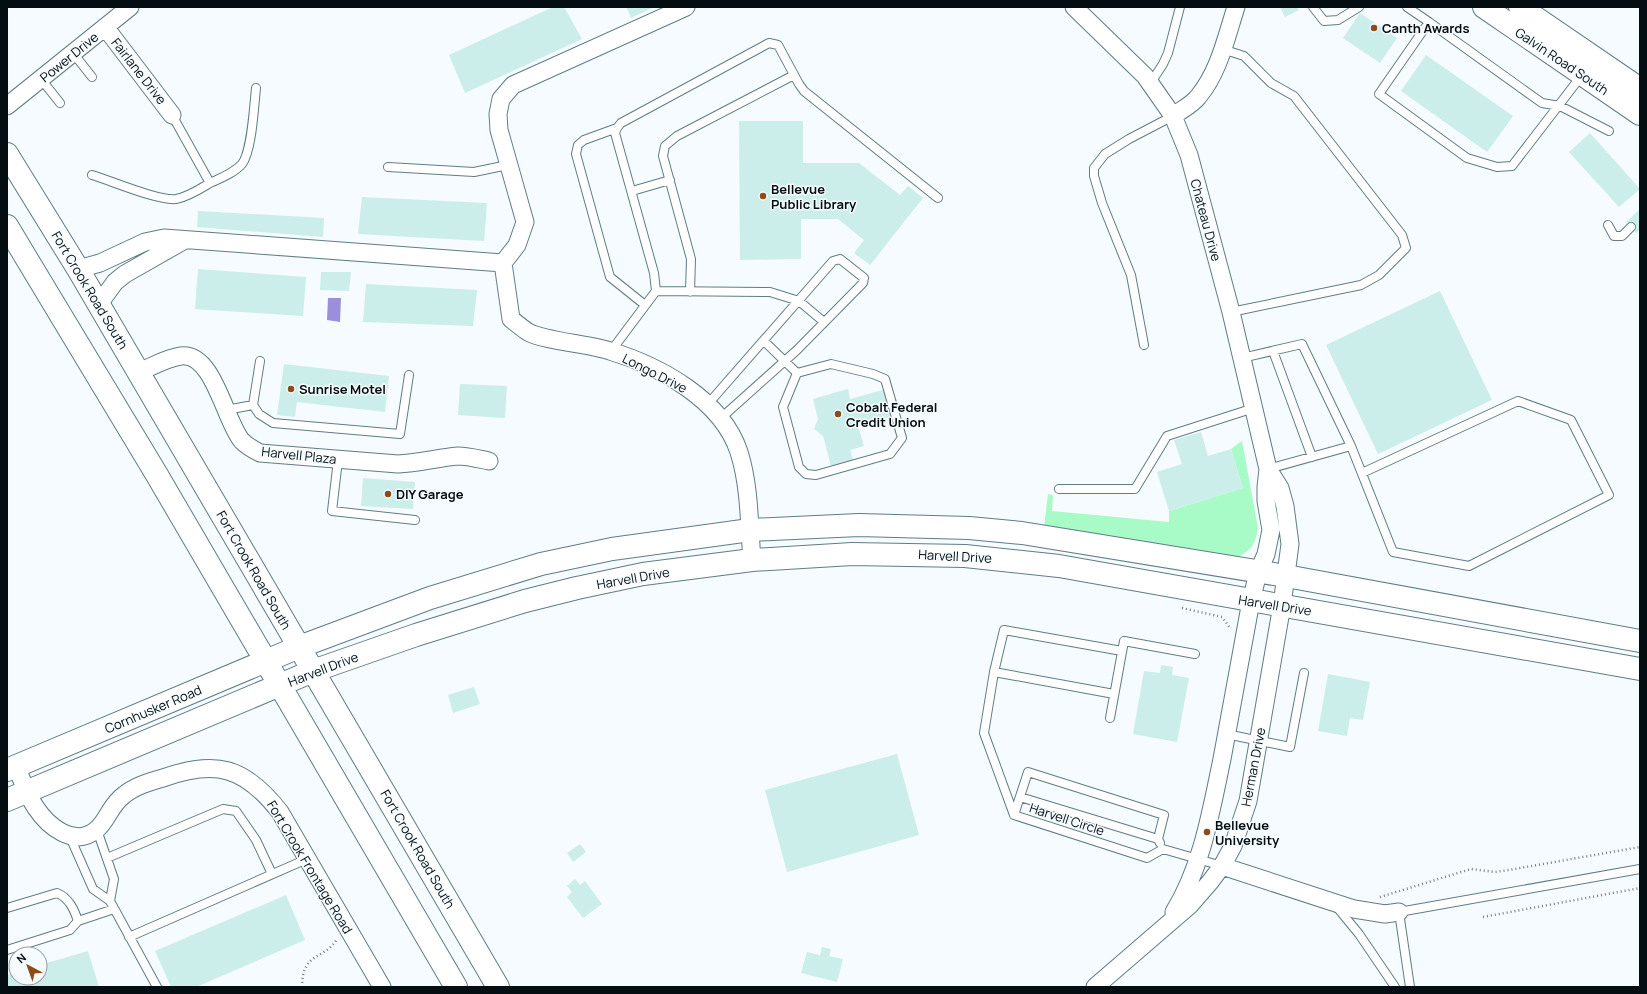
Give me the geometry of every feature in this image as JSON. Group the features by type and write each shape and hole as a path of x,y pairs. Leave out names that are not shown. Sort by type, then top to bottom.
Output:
{"main road":[{"name":"Galvin Road South","path":"1484,7 1640,114"},
{"name":"Galvin Road South","path":"1520,7 1640,89"},
{"name":"Fort Crook Road South","path":"7,154 99,304 498,987"},
{"path":"7,226 106,389 456,987"},
{"path":"299,647 430,598 541,564 612,549 750,530 859,525 969,528 1084,542 1258,573 1286,576 1640,641"},
{"name":"Harvell Drive","path":"280,685 313,671 416,634 554,594 643,574 752,560 852,554 965,556 1059,566 1251,601 1282,605 1640,668"},
{"name":"Cornhusker Road","path":"12,768 299,647"},
{"name":"Cornhusker Road","path":"7,800 280,685"}],"street":[{"name":"Power Drive","path":"7,106 130,7"},
{"path":"78,269 100,263 144,242 164,238 183,241 503,263 517,246 525,222 498,130 498,114 501,99 513,85 686,7"},
{"name":"Chateau Drive","path":"1074,7 1150,84 1173,116 1189,155 1231,312 1268,469 1266,487 1271,530 1266,554 1258,573"},
{"path":"1173,116 1197,99 1212,75 1236,7"},
{"name":"Fairlane Drive","path":"105,27 172,115"},
{"path":"99,304 115,282 125,274 183,241"},
{"name":"Longo Drive","path":"503,263 511,319 529,332 611,351 645,365 679,382 708,404 721,418 739,452 748,494 752,560"},
{"name":"Harvell Plaza","path":"138,372 171,359 183,356 193,358 203,365 241,440 260,454 398,464 416,464 460,456 489,461"},
{"name":"Chateau Drive","path":"1268,469 1280,488 1285,506 1290,544 1286,576"},
{"name":"Herman Drive","path":"1162,931 1183,897 1197,860 1211,813 1251,601 1258,573"},
{"name":"Herman Drive","path":"1095,987 1162,931 1190,905 1222,866 1233,846 1248,801 1286,576"},
{"name":"Fort Crook Frontage Road","path":"97,830 105,819 112,805 124,794 142,785 186,770 206,767 227,770 249,780 265,793 280,812 382,987"},
{"path":"12,768 36,808 46,820 70,837 86,837 97,830"},
{"path":"1222,866 1354,909 1385,914 1399,912"}],"lane":[{"path":"1150,84 1168,53 1180,7"},
{"path":"1313,7 1324,21 1338,20 1358,7"},
{"path":"1407,7 1542,103 1560,106 1609,131"},
{"path":"1429,22 1379,94 1467,158 1497,167 1512,166 1583,75"},
{"path":"611,351 656,291 654,273 615,133 617,128 621,123 769,43 778,45 804,91 938,198"},
{"path":"1222,49 1244,56 1271,83 1294,96 1402,235 1406,248 1379,275 1361,285 1231,312"},
{"path":"73,53 92,77"},
{"path":"690,292 691,259 663,156 665,146 678,136 794,75"},
{"path":"41,79 60,103"},
{"path":"92,175 157,196 174,199 234,171 242,164 248,153 256,88"},
{"path":"172,115 210,183"},
{"path":"1144,345 1131,275 1102,203 1094,176 1094,168 1105,154 1129,138 1173,116"},
{"path":"617,128 584,140 578,145 576,154 610,277 645,306"},
{"path":"388,167 474,172 508,165"},
{"path":"632,191 670,180"},
{"path":"1608,225 1614,236 1622,236 1631,227"},
{"path":"708,404 837,259 840,259 864,278 863,283 824,322 785,360 721,418"},
{"path":"656,291 770,292 799,300 824,322"},
{"path":"764,341 797,373"},
{"path":"1242,358 1302,344 1351,446 1393,552 1469,566 1609,495 1571,420 1518,401 1362,473"},
{"path":"1273,351 1312,456"},
{"path":"260,361 253,405 259,414 273,423 400,434 409,375"},
{"path":"831,364 873,374 885,379 902,438 890,454 816,475 806,474 799,468 783,408 797,373 831,364"},
{"path":"226,410 253,405"},
{"path":"1059,489 1134,489 1167,436 1254,408"},
{"path":"1268,469 1351,446"},
{"path":"338,460 332,511 415,520"},
{"path":"1014,815 984,733 994,672 1004,630 1122,651"},
{"path":"1110,718 1124,641 1195,654"},
{"path":"994,672 1114,694"},
{"path":"1226,734 1290,747 1304,673"},
{"name":"Harvell Circle","path":"1158,839 1164,814 1028,772 1014,815 1147,858 1163,849"},
{"path":"1020,797 1158,839 1163,849 1222,866"},
{"path":"107,858 223,808 236,811 256,840 272,874"},
{"path":"97,830 114,879 110,901"},
{"path":"70,837 93,889 110,901 157,987"},
{"path":"129,937 307,859"},
{"path":"1410,987 1399,912 1640,869"},
{"path":"7,908 57,894 65,896 75,910 78,921"},
{"path":"1332,902 1359,934 1395,987"},
{"path":"7,950 70,930 78,921 114,909"}],"path":[{"path":"1178,607 1222,617 1230,630"},
{"path":"1375,897 1471,869 1496,872 1640,847"},
{"path":"1482,917 1640,888"},
{"path":"302,987 304,971 309,963 315,956 329,948 337,938"}],"green space":[{"path":"1242,441 1258,528 1252,547 1236,559 1044,528 1048,494 1053,495 1052,511 1169,522 1169,511 1243,488 1231,449"}],"shaded area":[{"path":"328,298 341,298 340,322 327,320"}],"building":[{"path":"553,7 564,7 582,39 465,93 449,55"},
{"path":"626,7 654,7 631,18"},
{"path":"1280,7 1297,7 1299,10 1285,17"},
{"path":"1360,13 1397,38 1380,63 1343,38"},
{"path":"1426,55 1513,116 1487,152 1401,91"},
{"path":"739,121 803,121 803,163 859,163 900,195 908,186 923,198 870,265 854,253 864,240 838,219 801,219 801,259 740,260"},
{"path":"1590,133 1640,189 1619,207 1569,152"},
{"path":"362,197 487,203 484,241 358,234"},
{"path":"1640,209 1640,230 1636,233 1626,222"},
{"path":"198,211 324,218 323,237 197,227"},
{"path":"198,269 306,277 303,316 195,309"},
{"path":"321,272 351,272 349,291 320,290"},
{"path":"366,284 477,290 473,326 363,322"},
{"path":"1440,291 1492,400 1378,454 1326,345"},
{"path":"284,364 389,376 385,412 297,402 295,417 277,415"},
{"path":"460,384 507,386 505,418 458,415"},
{"path":"848,389 850,399 886,389 893,416 858,426 864,446 850,450 853,460 831,466 823,436 814,429 818,419 813,399"},
{"path":"1201,432 1208,456 1231,449 1243,488 1169,511 1157,472 1182,464 1174,440"},
{"name":"DIY Garage","path":"363,478 415,482 413,509 361,506"},
{"path":"1161,665 1173,667 1172,675 1189,678 1177,742 1133,734 1144,671 1160,673"},
{"path":"1328,674 1370,682 1363,720 1350,718 1347,736 1318,731"},
{"path":"474,687 480,704 453,713 448,695"},
{"path":"897,754 919,835 787,872 765,790"},
{"path":"580,844 586,852 573,862 567,853"},
{"path":"575,879 580,885 585,881 602,904 583,918 567,897 572,892 567,886"},
{"path":"286,895 305,940 196,987 171,987 155,951"},
{"path":"822,947 831,949 829,956 843,959 837,982 801,973 807,952 820,955"},
{"path":"88,951 99,987 7,987 8,975 8,986 48,986 48,963"}],"place":[{"name":"Canth Awards","path":"1374,28"},
{"name":"Bellevue Public Library","path":"763,196"},
{"name":"Sunrise Motel","path":"291,389"},
{"name":"Cobalt Federal Credit Union","path":"838,414"},
{"name":"DIY Garage","path":"388,494"},
{"name":"Bellevue University","path":"1207,832"}]}
